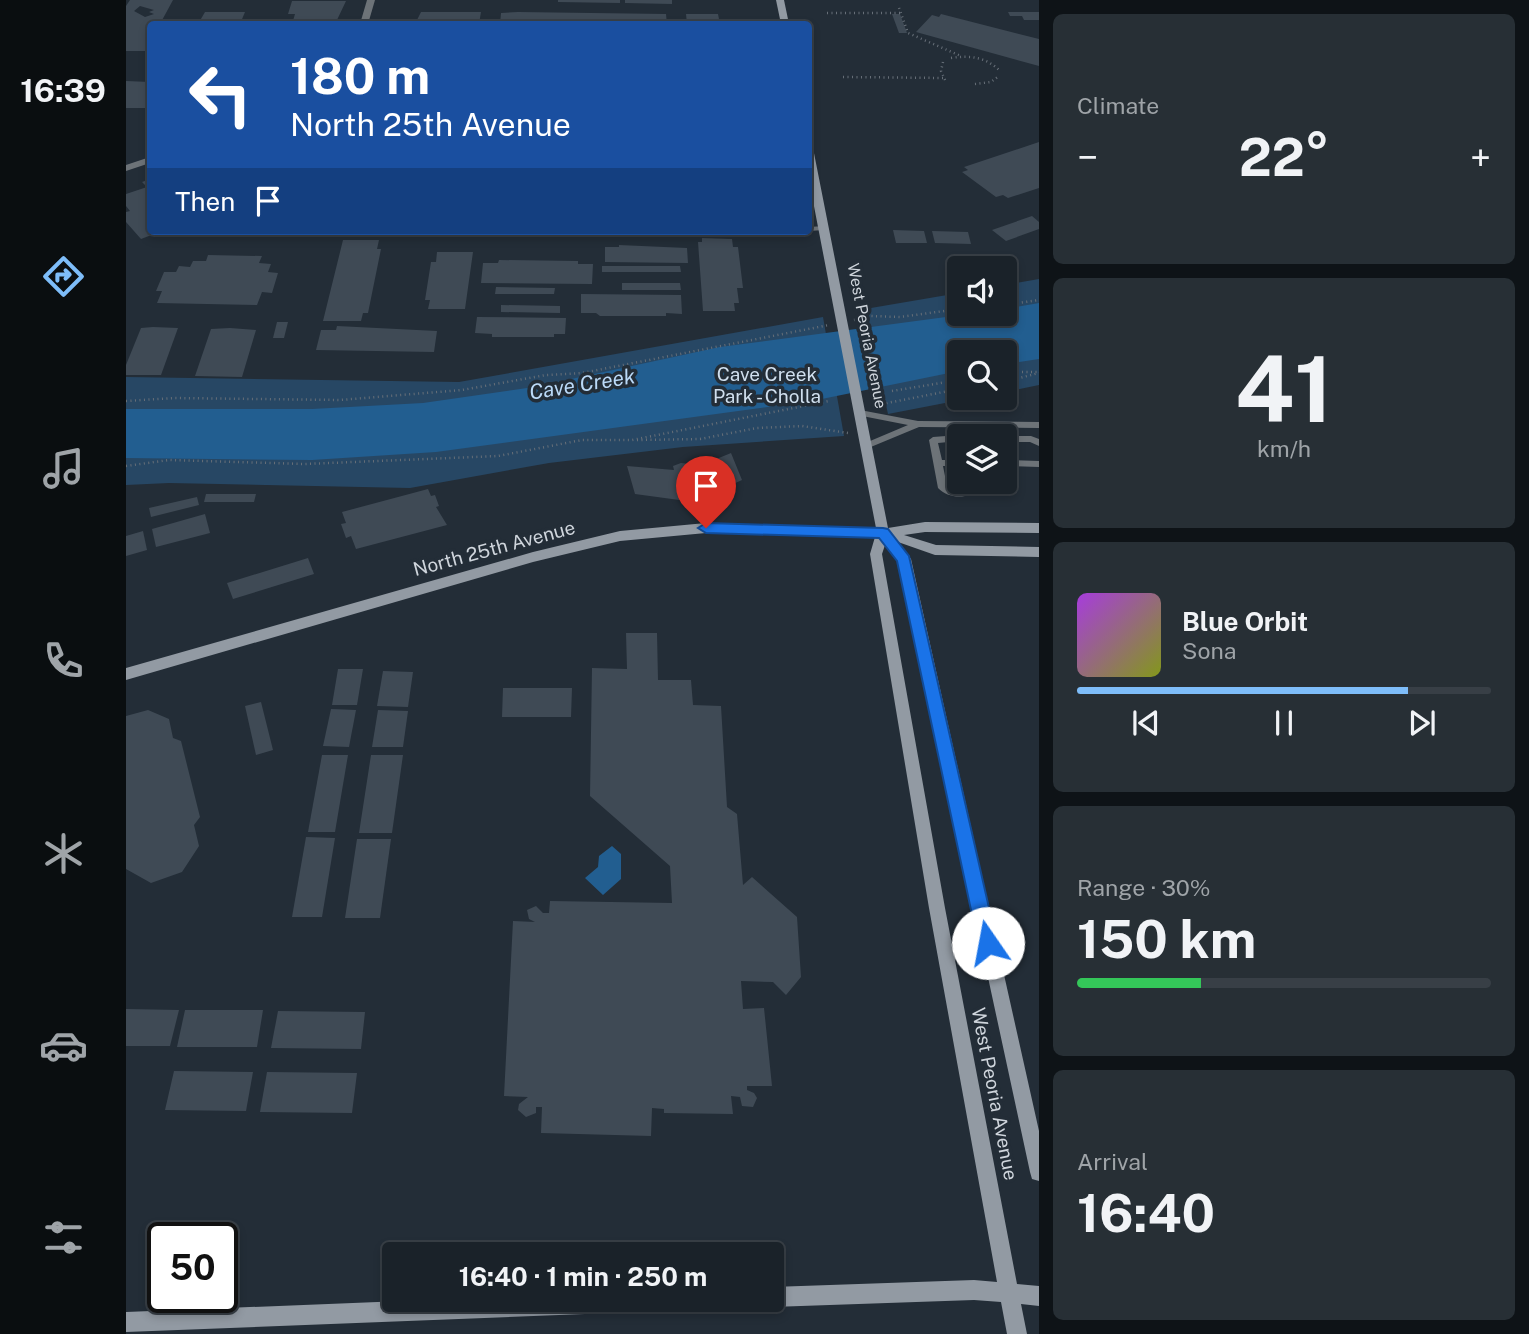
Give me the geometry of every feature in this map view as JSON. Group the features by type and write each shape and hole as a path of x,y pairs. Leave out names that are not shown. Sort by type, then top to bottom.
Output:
{"main road":[{"path":"780,0 784,21"},
{"name":"West Peoria Avenue","path":"812,167 883,533 904,559 1039,1172"},
{"name":"North 25th Avenue","path":"126,674 520,560 620,536 706,528 883,533 925,527 1039,528"},
{"name":"West Peoria Avenue","path":"883,533 876,554 941,932 1017,1334"},
{"name":"North 25th Avenue","path":"883,533 935,550 1039,552"},
{"path":"784,1297 974,1290 1039,1296"},
{"path":"126,1322 382,1312"}],"street":[{"path":"365,21 371,0"},
{"path":"126,168 147,161"}],"lane":[{"path":"812,229 825,228"},
{"path":"859,407 918,425"},
{"path":"865,441 918,425 947,425"},
{"path":"1017,425 1039,425"},
{"path":"947,439 933,440 943,488 947,491"},
{"path":"1017,439 1031,439 1039,443"},
{"path":"937,463 947,463"},
{"path":"1017,463 1039,464"}],"path":[{"path":"827,13 900,11 908,33 961,57"},
{"path":"951,58 983,59 1000,71"},
{"path":"844,77 945,80 941,65 943,62"},
{"path":"975,84 991,82 999,76"},
{"path":"1017,303 1039,300"},
{"path":"871,317 900,317 947,311"},
{"path":"126,401 174,398 341,400 463,390 546,375 582,373 786,331 820,327"},
{"path":"1017,372 1039,373"},
{"path":"1017,379 1039,373"},
{"path":"892,391 947,382"},
{"path":"859,407 947,391"},
{"path":"632,440 829,401"},
{"path":"126,466 169,460 305,464 451,460 498,456 582,440 700,439 757,428 802,426 865,441"}],"green space":[{"path":"1039,279 1039,385 1017,390 1017,340 947,340 947,403 888,414 865,309 947,295 947,326 1017,326 1017,283"},
{"name":"Cave Creek Park - Cholla","path":"823,317 844,436 683,447 549,463 410,488 169,483 126,485 126,377 459,382"}],"water":[{"name":"Cave Creek","path":"1039,303 1039,359 1017,362 1017,340 947,340 947,373 812,401 436,452 312,460 126,458 126,409 312,409 423,403 534,387 720,347 947,317 947,326 1017,326 1017,307"},
{"path":"612,846 621,854 621,879 603,895 585,878 598,867 599,856"}],"building":[{"path":"130,0 173,0 162,21 147,21 147,51 126,51 126,6","holes":["140,6 154,10 149,12 154,14 145,17 134,11"]},
{"path":"620,0 620,3 558,2"},
{"path":"625,0 672,0 672,4 625,3"},
{"path":"292,1 346,1 337,20 342,21 293,21 295,14 288,14"},
{"path":"205,12 245,12 241,21 200,21"},
{"path":"421,12 481,12 480,21 416,21"},
{"path":"1008,12 1039,12 1039,20 1024,20 1022,16 1010,16"},
{"path":"501,13 666,14 667,21 500,21"},
{"path":"686,14 718,14 722,21 687,21"},
{"path":"892,14 900,14 907,33 899,33"},
{"path":"941,14 1039,39 1039,66 916,32 932,15 939,17"},
{"path":"126,81 147,82 147,108 126,108"},
{"path":"1039,142 1039,188 1008,198 1003,195 996,197 962,172 968,170 964,167"},
{"path":"147,187 147,235 152,235 141,239 126,222 126,212 130,211 126,206 126,194"},
{"path":"1032,216 1039,222 1039,229 1006,241 992,230"},
{"path":"893,230 924,231 927,243 896,243"},
{"path":"932,231 968,232 971,244 935,243"},
{"path":"702,238 732,239 733,247 738,247 743,288 737,288 739,303 734,303 735,311 703,311 698,242 702,242"},
{"path":"343,240 379,240 377,249 381,249 368,313 363,313 361,321 323,321"},
{"path":"619,245 687,248 688,263 605,262 605,247"},
{"path":"437,252 473,252 465,309 428,309 430,300 425,300 431,262 436,262"},
{"path":"208,255 262,256 259,263 271,264 268,272 278,273 272,293 262,292 257,305 157,303 162,291 156,291 164,272 176,272 179,266 190,267 193,261 206,261"},
{"path":"499,260 578,261 578,264 593,264 592,284 481,283 483,263 498,263"},
{"path":"602,266 680,266 681,272 602,272"},
{"path":"622,283 680,283 681,290 622,290"},
{"path":"496,287 555,288 554,294 495,294"},
{"path":"581,294 681,295 682,314 600,316 596,313 581,313"},
{"path":"501,305 560,306 560,313 501,312"},
{"path":"477,317 566,318 565,334 554,334 554,337 492,337 492,334 475,333"},
{"path":"277,322 288,322 284,338 273,338"},
{"path":"337,326 437,331 434,352 316,350 321,330 336,330"},
{"path":"141,328 178,328 161,375 126,375 126,365"},
{"path":"211,329 256,330 242,377 195,376"},
{"path":"731,453 742,480 694,502 635,494 627,466 674,470 673,466 681,463 691,464 692,469"},
{"path":"428,489 431,496 435,495 439,506 436,507 447,525 356,549 351,536 346,538 341,524 346,523 342,512"},
{"path":"206,494 256,494 254,502 204,502"},
{"path":"197,497 199,505 151,517 149,508"},
{"path":"205,514 210,533 156,547 152,529"},
{"path":"143,531 147,550 126,556 126,536"},
{"path":"308,558 314,574 233,599 227,583"},
{"path":"626,633 657,633 658,680 691,680 693,705 721,706 727,807 737,814 743,885 752,877 797,917 801,977 786,995 773,982 741,981 743,1009 764,1008 772,1086 747,1086 747,1090 757,1098 753,1107 742,1106 740,1097 731,1096 733,1114 664,1113 664,1109 652,1108 651,1136 541,1133 542,1107 536,1107 536,1113 526,1117 518,1110 519,1104 528,1097 504,1096 513,921 535,922 529,919 527,910 536,906 543,913 549,913 550,901 672,903 670,866 590,796 592,668 627,669"},
{"path":"338,669 363,669 357,705 332,705"},
{"path":"383,671 413,672 408,707 377,706"},
{"path":"503,688 572,688 571,717 502,717"},
{"path":"261,702 273,750 256,755 245,706"},
{"path":"331,709 356,710 349,747 323,746"},
{"path":"148,710 169,719 173,738 181,741 200,817 194,825 199,846 182,872 151,883 126,869 126,716"},
{"path":"378,710 408,711 403,747 372,747"},
{"path":"322,755 348,755 335,832 308,832"},
{"path":"371,755 403,755 392,833 359,833"},
{"path":"306,837 335,838 322,917 292,917"},
{"path":"357,839 391,839 380,918 345,918"},
{"path":"126,1009 179,1010 170,1046 126,1046"},
{"path":"185,1010 263,1010 257,1047 177,1047"},
{"path":"278,1011 365,1012 361,1049 271,1048"},
{"path":"174,1071 253,1072 246,1111 165,1110"},
{"path":"267,1072 357,1073 352,1113 260,1112"}],"route":[{"path":"706,528 883,533 904,559 988,943"}]}
